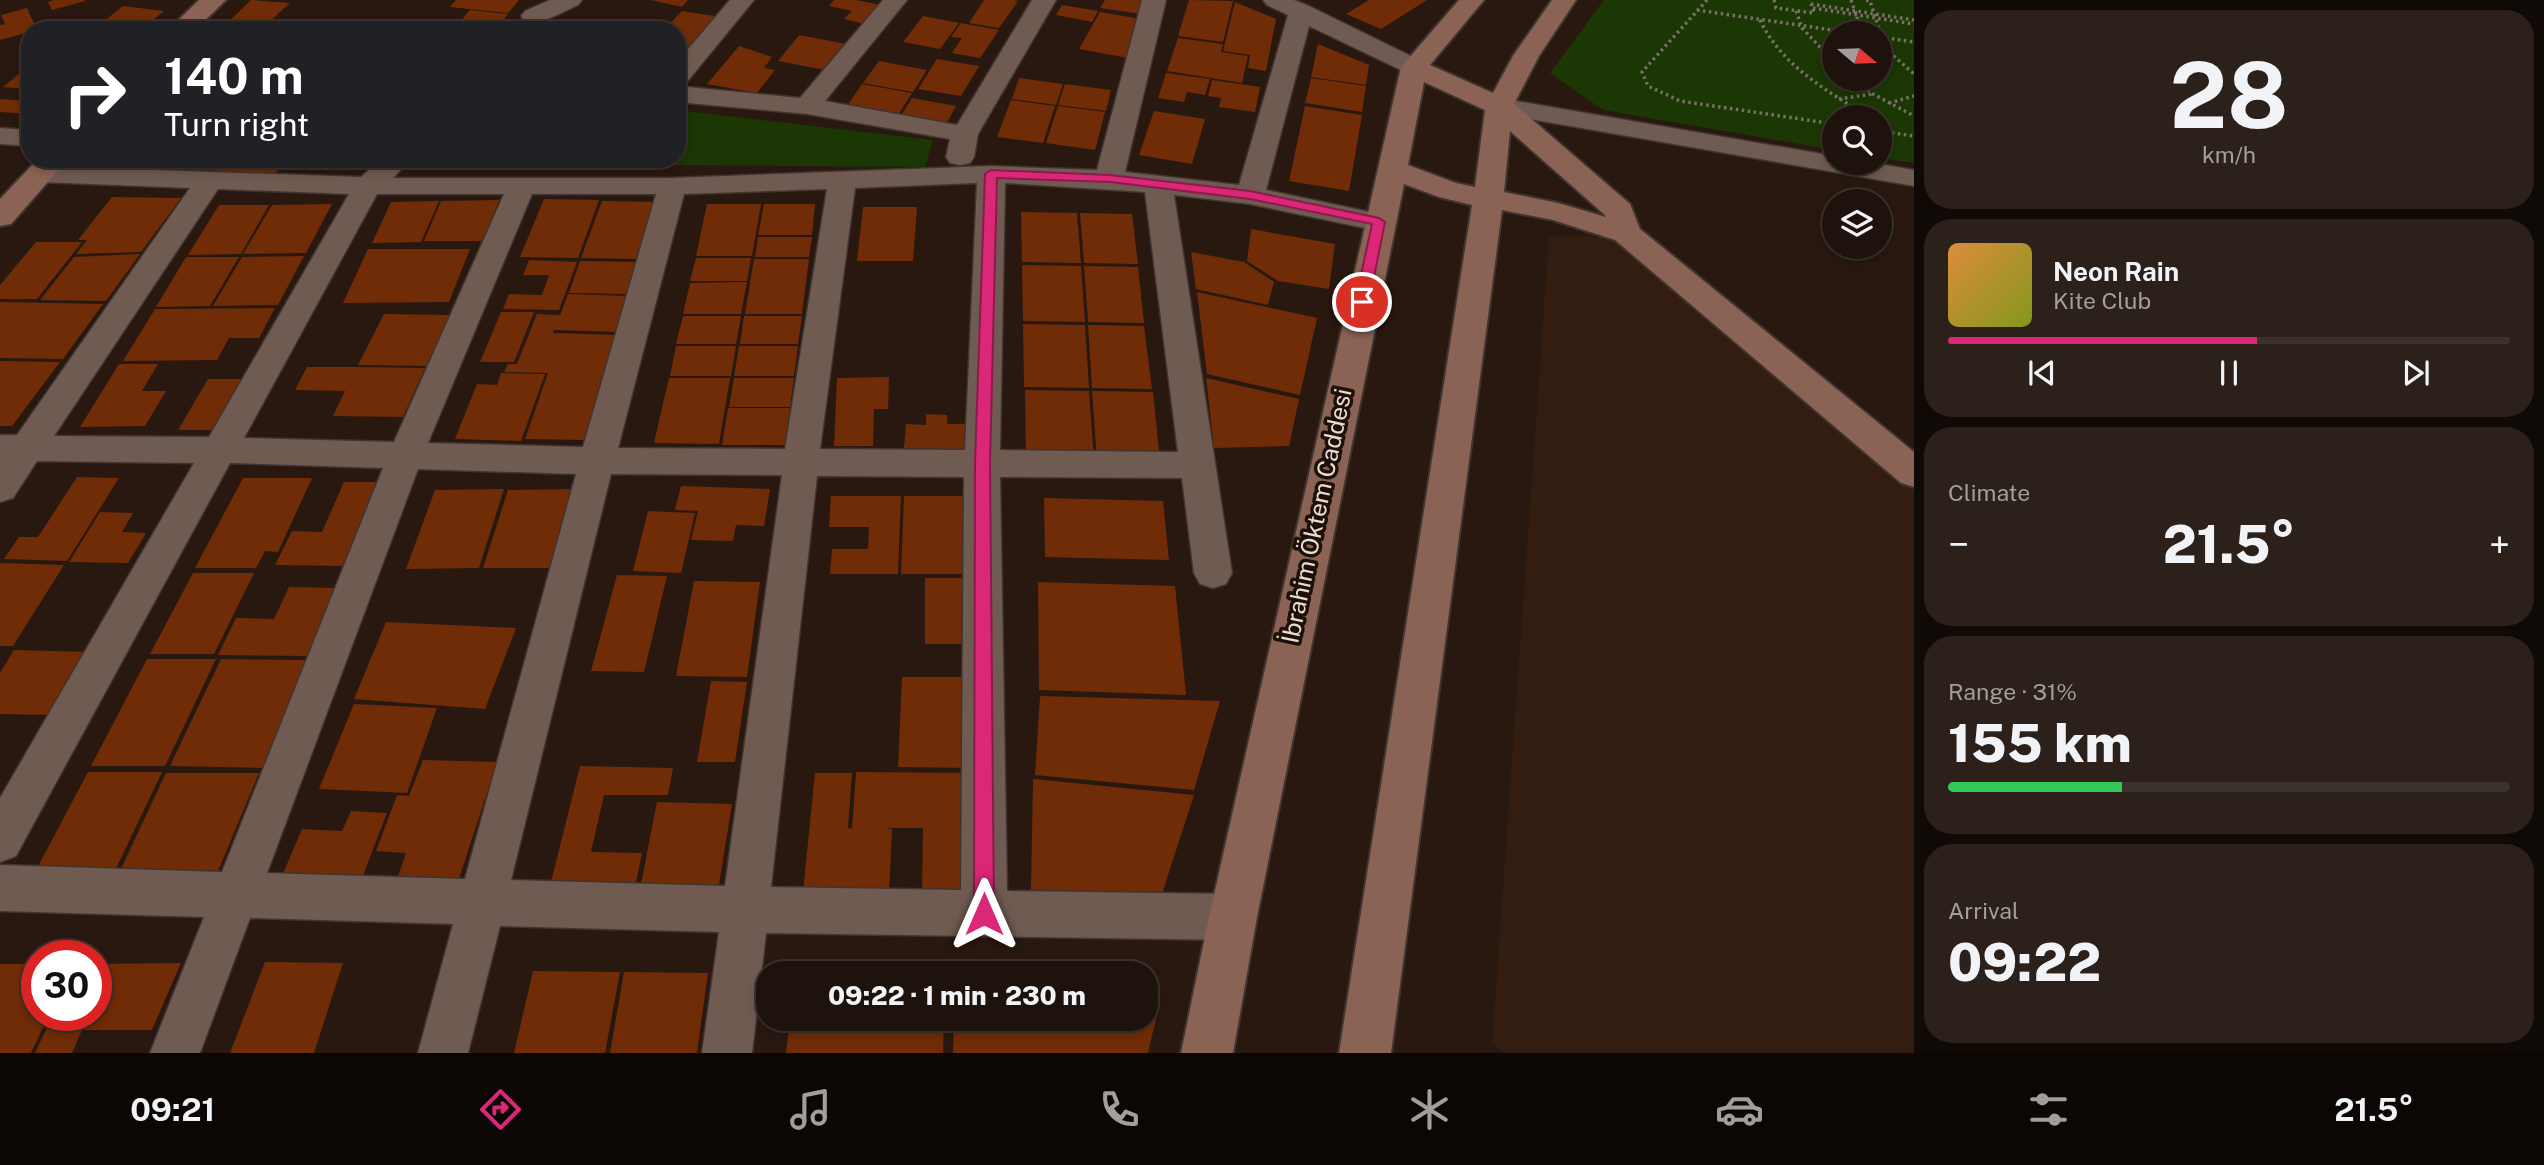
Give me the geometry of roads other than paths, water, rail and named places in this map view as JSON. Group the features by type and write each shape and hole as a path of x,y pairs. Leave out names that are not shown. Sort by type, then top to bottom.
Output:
{"main road":[{"path":"190,21 214,0"},
{"name":"İbrahim Öktem Caddesi","path":"1208,1053 1233,917 1414,67 1472,0"},
{"path":"1365,1053 1489,198 1499,106 1526,56 1564,0"},
{"path":"1414,67 1499,106 1619,211 1626,233"},
{"path":"0,217 46,168"},
{"path":"1391,169 1429,185 1558,212 1626,233 1914,472"}],"street":[{"path":"534,15 570,0"},
{"path":"686,67 742,0"},
{"path":"807,106 895,0"},
{"path":"984,914 982,463 974,174 965,134 1044,0"},
{"path":"1110,179 1154,0"},
{"path":"1275,0 1414,67"},
{"path":"1250,195 1301,11"},
{"path":"686,95 807,106 965,134"},
{"path":"1499,106 1914,178"},
{"path":"0,136 21,137"},
{"path":"60,168 210,180 368,186 672,186 974,174 1110,179 1250,195 1379,222"},
{"path":"0,841 368,186 387,168"},
{"path":"0,488 14,448 210,180"},
{"path":"727,1053 801,462 842,180"},
{"path":"1158,184 1213,573"},
{"path":"175,1053 405,456 522,185"},
{"path":"443,1053 597,461 672,186"},
{"path":"14,448 218,450 597,461 1197,465"},
{"path":"0,888 746,911 1233,917"}]}
